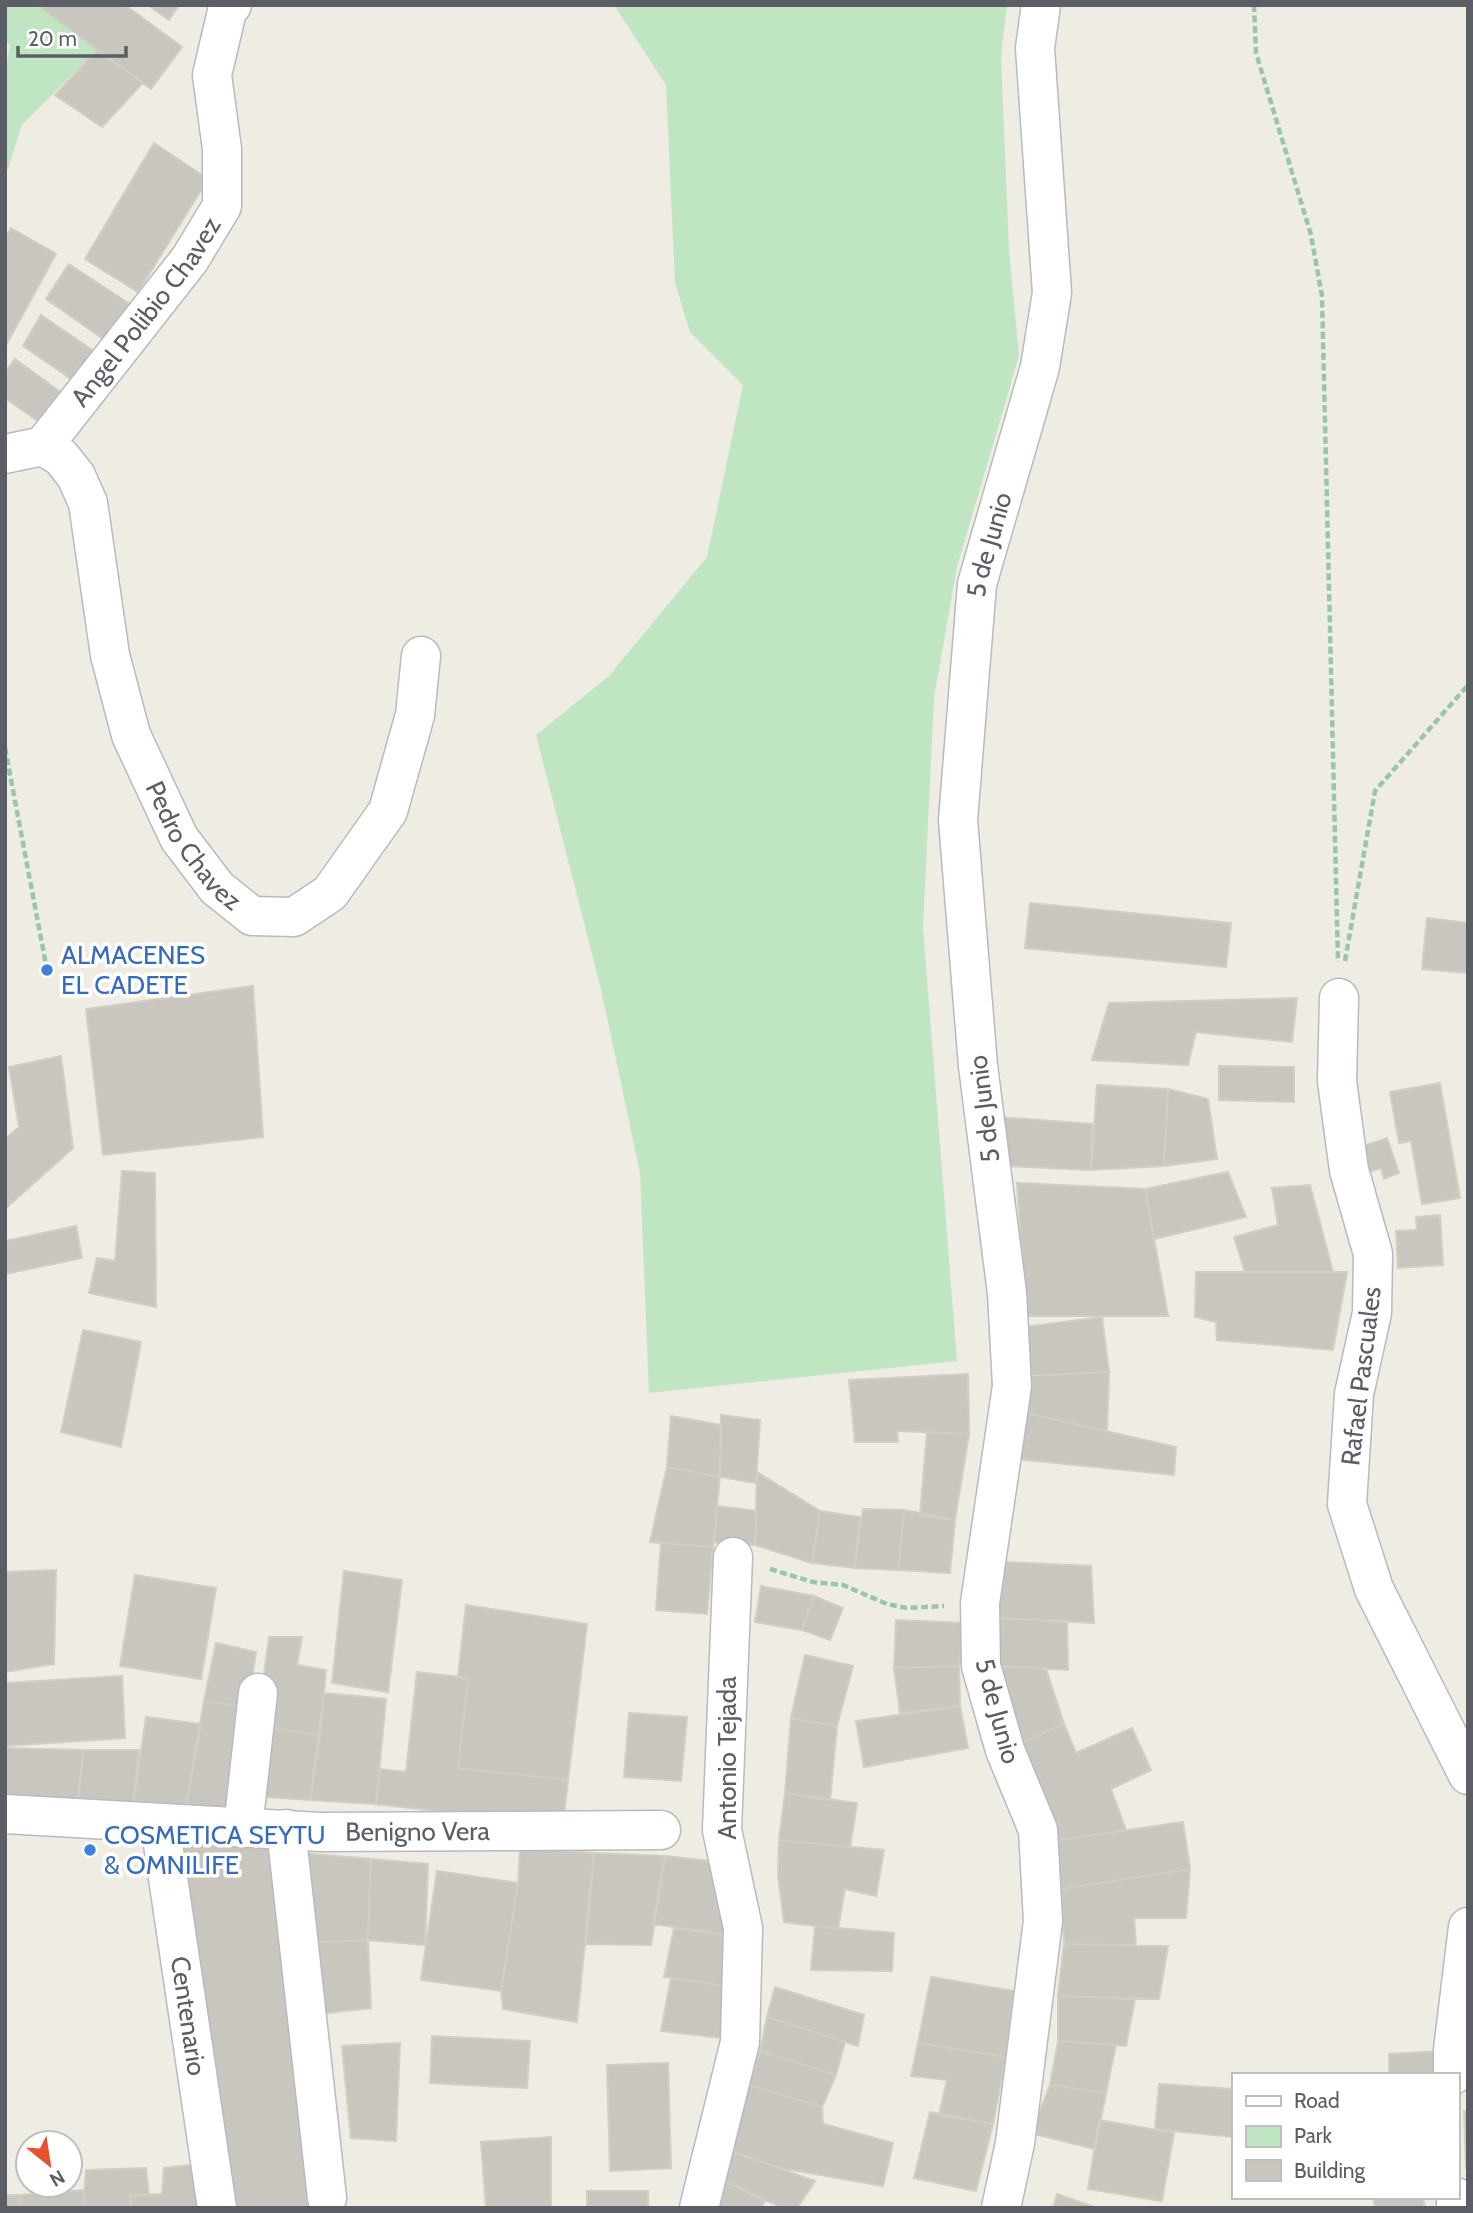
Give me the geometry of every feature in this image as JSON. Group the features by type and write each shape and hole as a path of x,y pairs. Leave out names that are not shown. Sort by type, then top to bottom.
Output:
{"street":[{"name":"Angel Polibio Chavez","path":"43,446 190,259 222,206 222,149 212,75 228,7 232,5"},
{"name":"5 de Junio","path":"1001,2208 1015,2143 1043,1921 1038,1830 1005,1751 981,1666 980,1603 1012,1386 1007,1293 978,1066 958,820 977,584 1040,368 1052,293 1035,48 1041,5"},
{"path":"5,454 43,446"},
{"name":"Pedro Chavez","path":"43,446 61,457 76,476 88,503 110,655 131,735 179,838 217,888 252,916 294,917 330,892 388,811 415,715 421,656"},
{"name":"Rafael Pascuales","path":"1339,998 1337,1081 1347,1157 1373,1254 1373,1313 1354,1394 1347,1504 1374,1588 1468,1775"},
{"name":"Antonio Tejada","path":"699,2208 740,2042 743,1928 722,1830 733,1557"},
{"path":"243,1828 258,1693"},
{"name":"Benigno Vera","path":"5,1814 321,1832 661,1830"},
{"name":"Centenario","path":"160,1824 217,2208"},
{"path":"286,1829 327,2198"},
{"path":"1453,2073 1453,2050 1468,1927"}],"path":[{"path":"1254,5 1256,53 1311,235 1321,296 1339,998"},
{"path":"1339,998 1375,791 1468,685"},
{"path":"5,748 47,970"},
{"path":"733,1557 813,1582 843,1586 887,1604 907,1608 980,1603"}],"green space":[{"path":"5,5 37,5 97,50 22,125 5,178 5,75 10,45 5,41"},
{"path":"614,5 1007,5 1001,56 1009,250 1019,356 957,567 934,698 923,928 957,1361 649,1393 640,1173 601,989 536,735 609,676 707,557 743,385 690,332 675,283 666,85"}],"building":[{"path":"37,5 125,5 182,47 151,89"},
{"path":"148,5 179,5 169,20"},
{"path":"97,50 143,83 102,127 55,95"},
{"path":"154,143 208,179 138,292 85,259"},
{"path":"11,228 56,254 5,347 5,238"},
{"path":"69,264 139,310 115,347 46,299"},
{"path":"41,315 101,356 80,385 23,346"},
{"path":"15,359 70,399 46,427 5,398 5,372"},
{"path":"1030,903 1231,923 1226,967 1025,948"},
{"path":"1427,918 1468,923 1468,973 1422,969"},
{"path":"253,986 263,1137 103,1155 86,1009"},
{"path":"1297,998 1292,1042 1196,1032 1188,1065 1092,1060 1109,1003"},
{"path":"61,1056 73,1148 5,1209 5,1139 19,1127 9,1067"},
{"path":"1219,1066 1294,1067 1294,1102 1219,1100"},
{"path":"1440,1083 1460,1198 1422,1204 1411,1141 1399,1143 1390,1092"},
{"path":"1097,1085 1168,1089 1164,1166 1091,1170"},
{"path":"1168,1089 1208,1099 1217,1159 1164,1166"},
{"path":"999,1117 1092,1124 1091,1170 1006,1166"},
{"path":"1387,1138 1399,1173 1384,1179 1381,1168 1338,1183 1329,1158"},
{"path":"122,1171 155,1173 156,1307 89,1293 97,1258 115,1261"},
{"path":"1228,1172 1246,1217 1154,1239 1145,1189"},
{"path":"1017,1183 1145,1189 1168,1316 1026,1316"},
{"path":"1310,1185 1333,1272 1245,1272 1234,1237 1278,1225 1272,1188"},
{"path":"1440,1215 1443,1265 1398,1268 1396,1231 1417,1230 1416,1217"},
{"path":"76,1226 82,1258 5,1274 5,1241"},
{"path":"1196,1272 1347,1272 1333,1350 1217,1340 1216,1322 1195,1317"},
{"path":"1102,1317 1109,1372 1028,1376 1023,1327"},
{"path":"83,1330 141,1342 121,1447 61,1432"},
{"path":"1109,1372 1107,1431 1026,1413 1028,1376"},
{"path":"968,1374 969,1434 897,1431 898,1442 855,1442 849,1380"},
{"path":"1026,1413 1176,1447 1174,1475 1016,1459"},
{"path":"721,1415 760,1420 756,1483 720,1477"},
{"path":"671,1416 721,1425 720,1477 667,1467"},
{"path":"927,1432 969,1434 955,1520 920,1516"},
{"path":"667,1467 720,1477 713,1547 650,1542"},
{"path":"757,1472 820,1511 812,1563 755,1545"},
{"path":"717,1506 756,1511 755,1545 714,1542"},
{"path":"863,1509 904,1510 898,1570 854,1568"},
{"path":"904,1510 955,1520 950,1573 898,1570"},
{"path":"820,1511 860,1517 854,1568 812,1563"},
{"path":"661,1543 713,1547 707,1614 656,1610"},
{"path":"1003,1562 1091,1566 1094,1623 995,1618"},
{"path":"56,1570 54,1664 5,1672 5,1572"},
{"path":"344,1571 402,1580 388,1692 332,1683"},
{"path":"135,1575 216,1588 201,1679 120,1666"},
{"path":"761,1586 814,1596 802,1630 755,1622"},
{"path":"814,1596 843,1608 830,1640 802,1630"},
{"path":"466,1605 587,1624 568,1780 458,1768 468,1678 458,1677"},
{"path":"995,1618 1067,1621 1068,1670 997,1666"},
{"path":"896,1620 964,1623 959,1666 894,1668"},
{"path":"269,1637 302,1637 297,1665 326,1670 320,1735 257,1726"},
{"path":"216,1643 256,1652 248,1707 204,1701"},
{"path":"805,1655 853,1666 837,1726 791,1718"},
{"path":"959,1666 960,1706 900,1713 894,1668"},
{"path":"997,1666 1046,1669 1064,1724 1007,1749"},
{"path":"417,1672 468,1678 458,1768 568,1780 563,1825 376,1804 380,1769 406,1772"},
{"path":"122,1676 125,1738 5,1746 5,1683"},
{"path":"324,1693 386,1699 376,1804 310,1800"},
{"path":"204,1701 248,1707 234,1816 185,1811"},
{"path":"960,1706 968,1748 864,1767 856,1721"},
{"path":"629,1713 687,1717 681,1781 624,1777"},
{"path":"146,1717 201,1724 185,1811 133,1806"},
{"path":"791,1718 837,1726 830,1800 785,1793"},
{"path":"1064,1724 1076,1753 1132,1728 1151,1770 1111,1789 1126,1830 1054,1841 1007,1749"},
{"path":"257,1726 320,1735 310,1800 249,1796"},
{"path":"5,1748 83,1750 78,1801 5,1798"},
{"path":"83,1750 139,1750 133,1806 78,1801"},
{"path":"785,1793 857,1803 850,1847 779,1840"},
{"path":"1183,1822 1190,1869 1061,1889 1054,1841"},
{"path":"180,1839 270,1842 323,2208 229,2208"},
{"path":"779,1840 884,1850 876,1896 845,1889 838,1929 784,1922 778,1875"},
{"path":"520,1847 594,1853 577,2022 503,2009 501,1991 518,1883"},
{"path":"290,1852 371,1859 368,1940 304,1943"},
{"path":"594,1853 665,1856 651,1945 586,1944"},
{"path":"665,1856 719,1862 735,1936 653,1924"},
{"path":"371,1859 428,1864 425,1945 368,1940"},
{"path":"1190,1869 1186,1918 1134,1918 1136,1945 1064,1944 1061,1889"},
{"path":"437,1871 518,1883 501,1991 421,1980"},
{"path":"815,1926 894,1933 892,1971 811,1970"},
{"path":"674,1928 735,1936 732,1987 664,1977"},
{"path":"368,1940 371,2008 310,2015 304,1943"},
{"path":"1064,1944 1168,1946 1159,1999 1058,1996"},
{"path":"931,1977 1014,1991 1006,2057 918,2043"},
{"path":"671,1978 732,1987 721,2038 661,2031"},
{"path":"775,1987 864,2015 858,2046 767,2017"},
{"path":"1058,1996 1135,1999 1126,2046 1058,2041"},
{"path":"767,2017 845,2042 836,2075 760,2051"},
{"path":"432,2036 530,2041 527,2088 430,2083"},
{"path":"1058,2041 1116,2045 1106,2093 1050,2085"},
{"path":"400,2043 396,2141 351,2138 342,2046"},
{"path":"918,2043 1006,2057 993,2124 939,2115 947,2080 911,2076"},
{"path":"760,2051 836,2075 822,2107 749,2085"},
{"path":"1442,2051 1443,2073 1389,2073 1389,2054"},
{"path":"668,2063 671,2168 610,2171 607,2065"},
{"path":"1159,2084 1232,2089 1232,2137 1155,2129"},
{"path":"749,2085 822,2107 823,2124 893,2143 883,2186 781,2168 730,2151"},
{"path":"1050,2085 1106,2093 1095,2149 1031,2133"},
{"path":"1464,2111 1468,2111 1466,2169"},
{"path":"930,2112 993,2124 976,2191 914,2178"},
{"path":"1099,2120 1174,2133 1162,2201 1088,2189"},
{"path":"551,2137 551,2208 486,2208 481,2142"},
{"path":"730,2151 815,2181 797,2208 783,2208 716,2177"},
{"path":"197,2164 205,2208 131,2208 130,2196 162,2194 164,2168"},
{"path":"146,2168 149,2194 130,2196 131,2208 83,2208 86,2170"},
{"path":"716,2177 765,2201 761,2208 706,2208"},
{"path":"587,2191 648,2191 648,2208 587,2208"},
{"path":"1057,2194 1097,2208 1053,2208"},
{"path":"5,2195 14,2195 14,2199 20,2199 21,2208 5,2208"},
{"path":"20,2199 84,2199 83,2208 21,2208"},
{"path":"1373,2199 1423,2199 1425,2208 1375,2208"}],"place":[{"name":"ALMACENES EL CADETE","path":"47,970"},
{"name":"COSMETICA SEYTU & OMNILIFE","path":"90,1850"}]}
